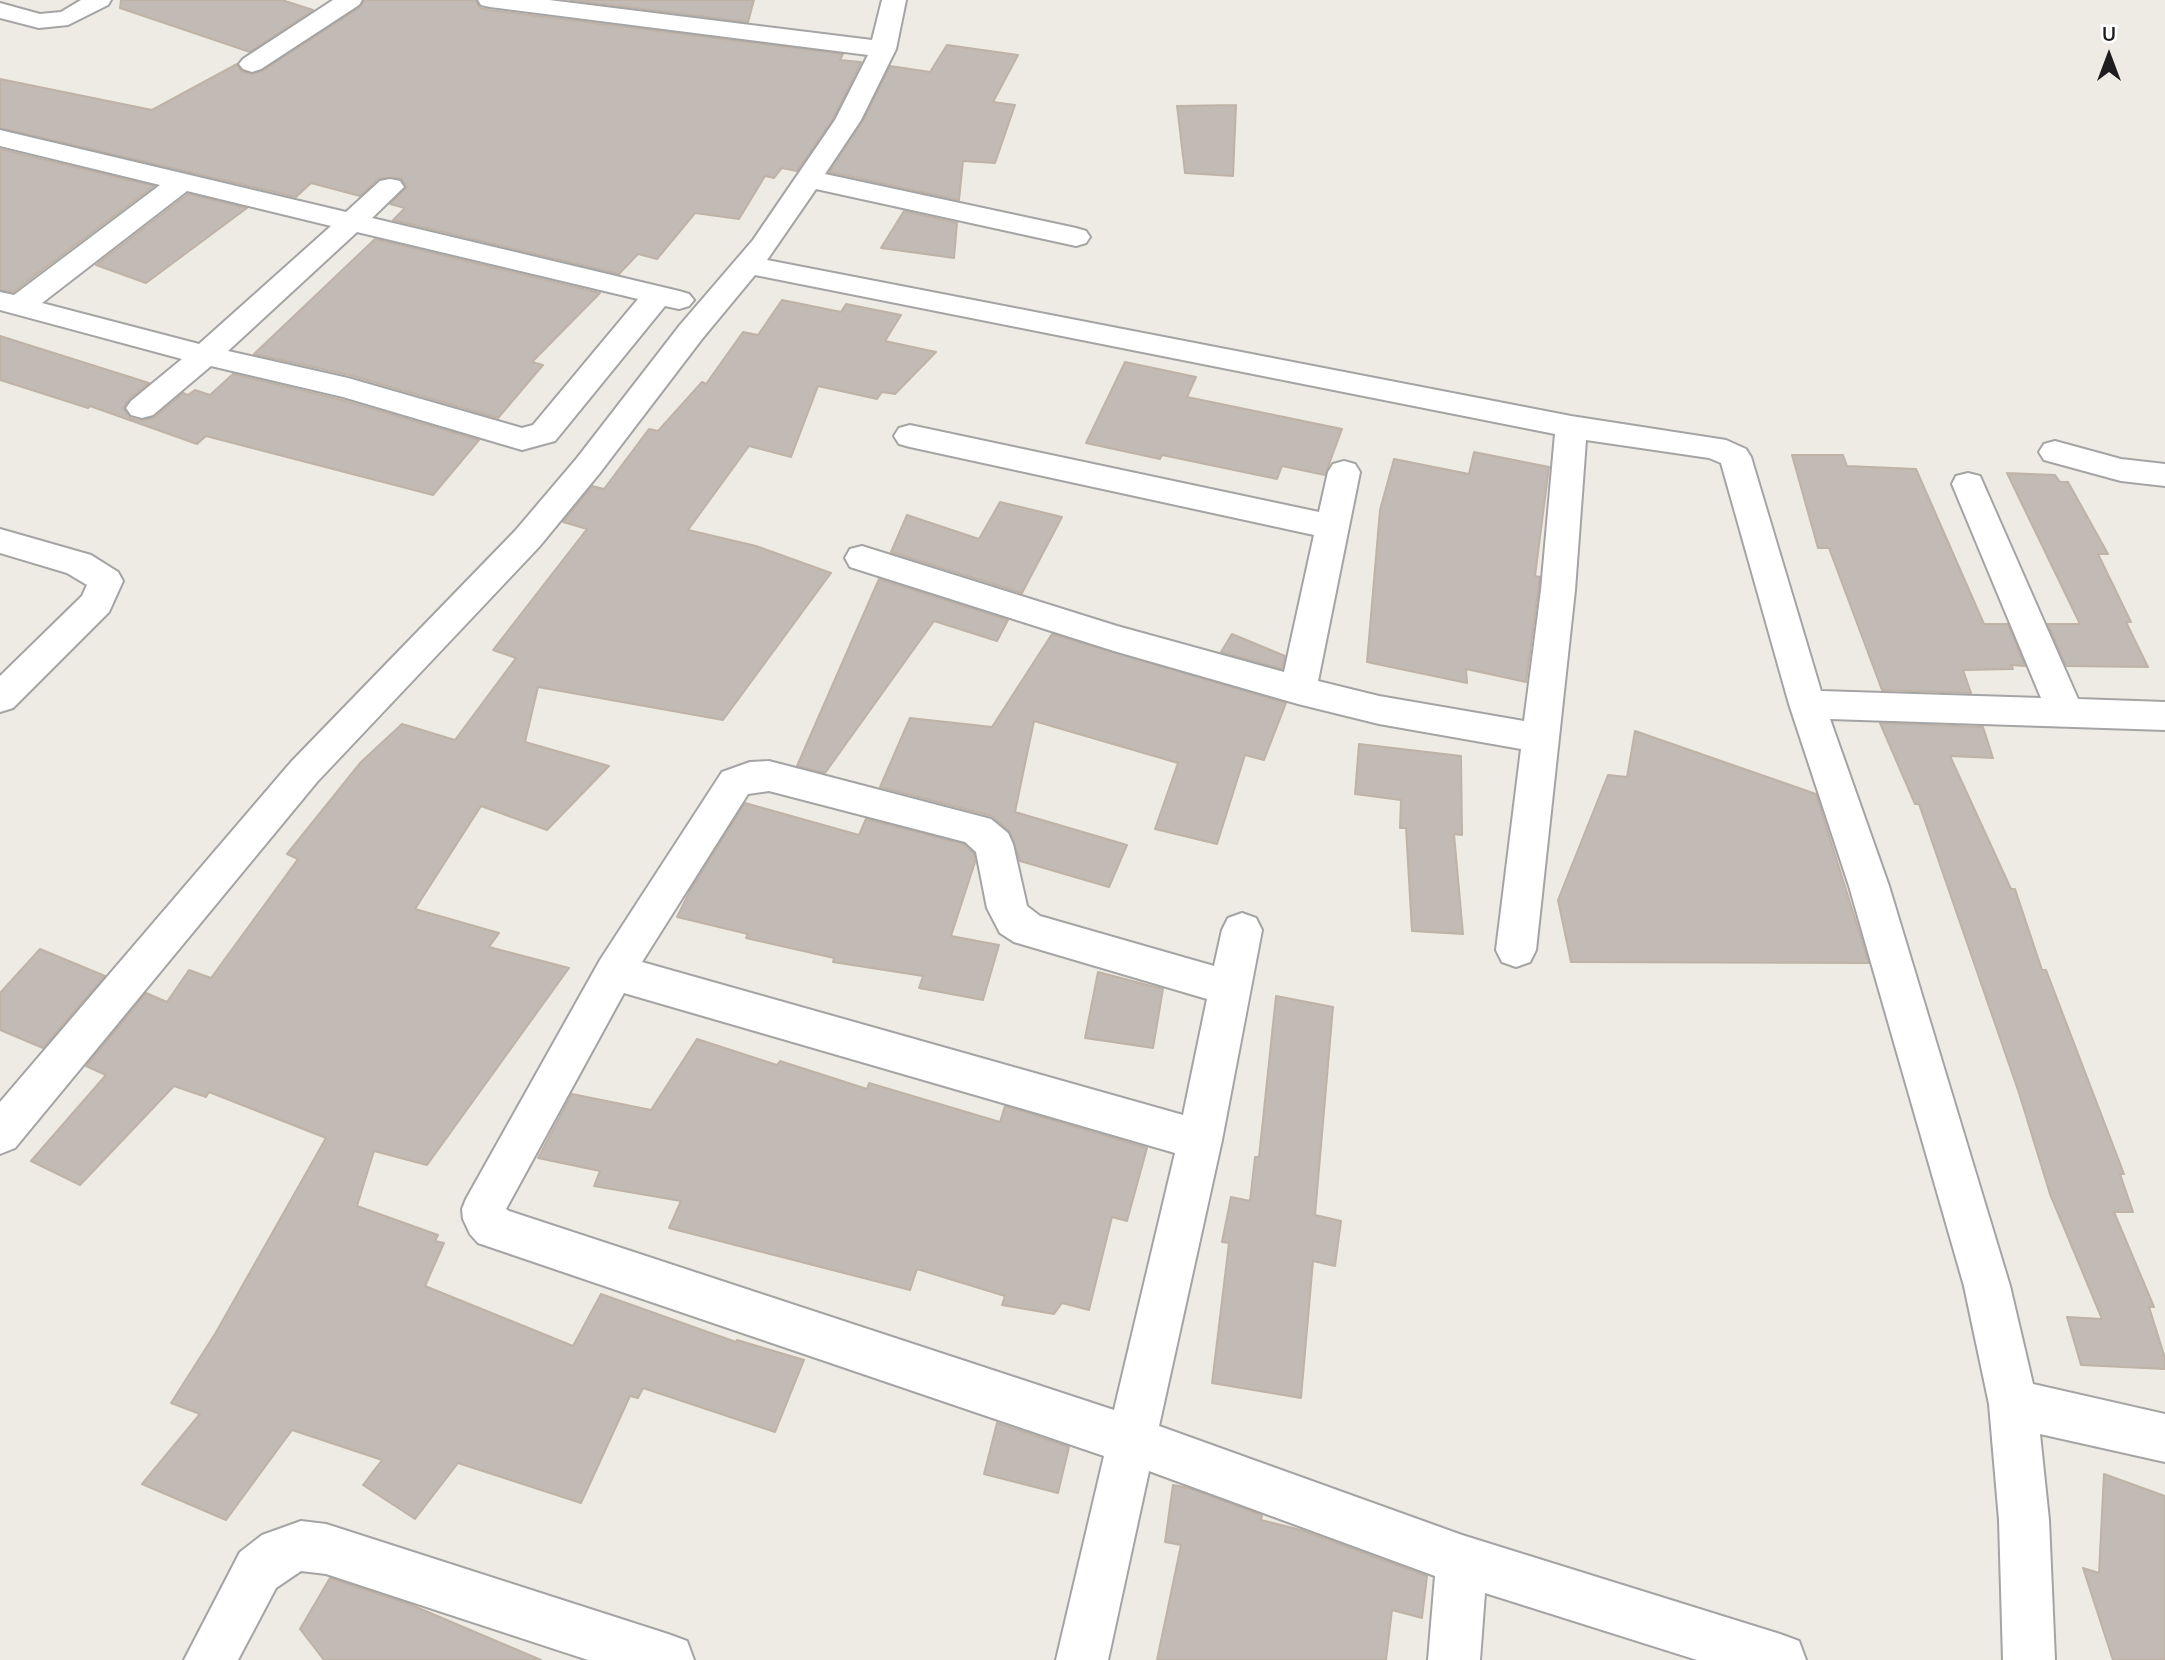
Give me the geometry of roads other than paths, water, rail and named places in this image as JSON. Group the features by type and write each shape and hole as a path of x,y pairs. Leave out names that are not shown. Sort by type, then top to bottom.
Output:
{"street":[{"path":"0,10 39,21 55,20 68,18 99,0"},
{"path":"252,64 350,0"},
{"path":"490,0 883,49"},
{"path":"0,1134 304,772 527,539 588,466 691,331 764,246 848,120 883,49 894,0"},
{"path":"0,138 657,296 713,307"},
{"path":"807,178 1076,237"},
{"path":"10,304 181,182"},
{"path":"142,408 205,355 390,187"},
{"path":"746,265 1571,427 1715,448 1735,457 1807,704 1869,886 1984,1273 2013,1404 2024,1520 2029,1660"},
{"path":"10,304 205,355 348,388 522,439 544,433 657,296"},
{"path":"1516,950 1558,590 1571,427"},
{"path":"910,436 1334,527"},
{"path":"2055,452 2121,470 2165,475"},
{"path":"1298,690 1334,527 1343,472"},
{"path":"1968,484 2065,711"},
{"path":"0,541 79,564 106,581 97,603 0,698"},
{"path":"862,558 1114,638 1298,690 1378,709 1541,738"},
{"path":"1807,704 2165,716"},
{"path":"1230,988 1028,930 1014,921 1007,908 994,845 977,830 769,776 750,778 735,783 614,972 488,1199 484,1209 486,1219 494,1228 1133,1441 1462,1560 1780,1660"},
{"path":"1082,1660 1200,1140 1242,930"},
{"path":"614,972 1200,1140"},
{"path":"2013,1404 2165,1438"},
{"path":"210,1660 258,1570 280,1553 301,1546 326,1549 668,1660"},
{"path":"1454,1660 1462,1560"}]}
